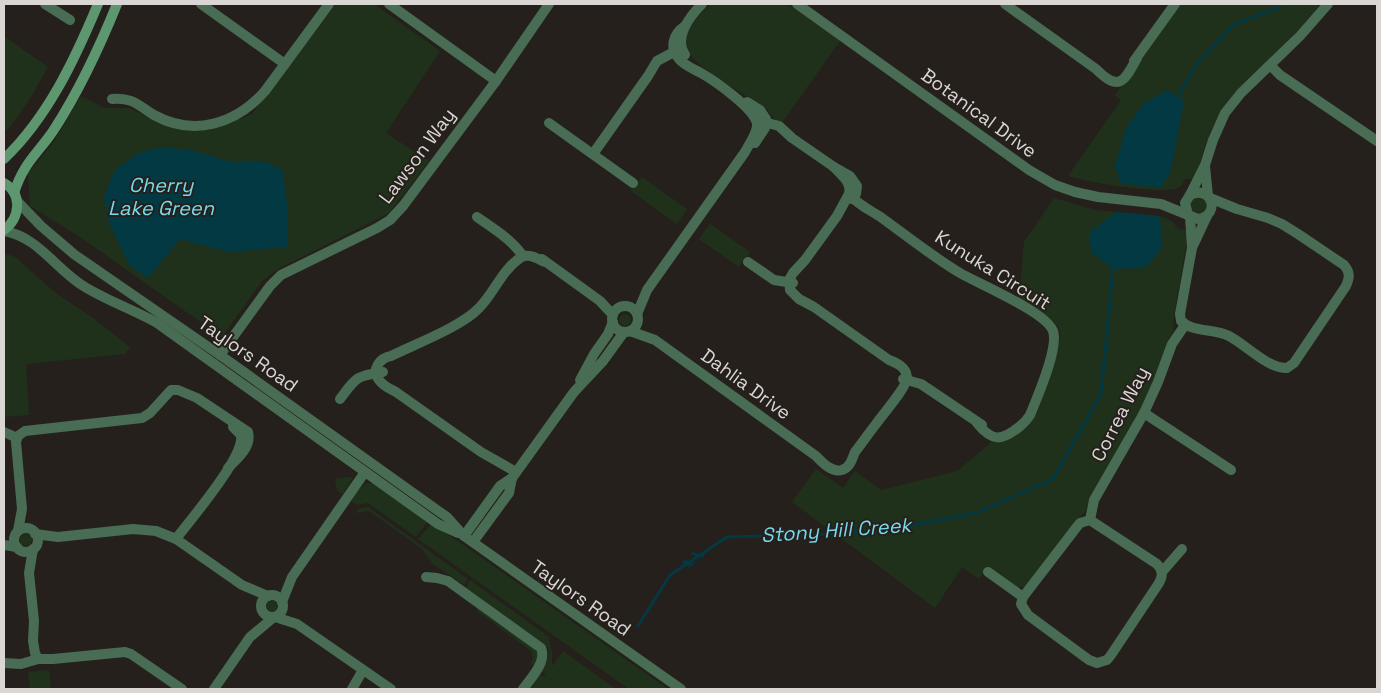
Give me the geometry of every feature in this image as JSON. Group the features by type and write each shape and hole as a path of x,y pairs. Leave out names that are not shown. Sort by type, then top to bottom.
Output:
{"main road":[{"path":"4,159 38,121 80,44 98,4"},
{"path":"4,230 10,226 18,210 16,197 21,174 27,163 55,128 77,90 99,47 117,4"},
{"path":"4,183 16,197"}],"street":[{"path":"45,4 70,20"},
{"path":"201,4 285,64"},
{"path":"112,99 123,98 154,115 178,124 198,126 232,118 256,102 329,4"},
{"path":"389,4 496,81"},
{"name":"Lawson Way","path":"220,355 270,286 281,276 377,228 390,220 404,206 496,81 549,4"},
{"path":"678,54 684,26 702,4"},
{"name":"Botanical Drive","path":"798,4 1046,181 1086,195 1160,204 1189,215"},
{"path":"1005,4 1096,69 1111,76 1119,76 1137,58 1175,4"},
{"path":"1189,196 1199,192 1237,209 1268,218 1298,234 1344,265 1350,274 1349,280 1294,363 1287,368 1274,366 1230,336 1218,331 1190,328 1181,321 1180,314 1192,248 1189,215 1185,204 1189,196 1205,165 1213,140 1225,113 1242,93 1300,36 1328,4"},
{"path":"678,54 732,95 763,125 779,126 792,138 834,167 848,183 852,196 806,260 792,283"},
{"path":"593,154 657,62 678,54"},
{"path":"1271,66 1280,75 1377,141"},
{"path":"548,123 633,183"},
{"path":"574,392 618,313 647,290 745,152 756,132 763,125"},
{"path":"1192,248 1212,206 1205,165"},
{"name":"Kunuka Circuit","path":"852,196 864,207 950,267 1020,304 1042,319 1052,329 1054,336 1043,382 1030,415 1018,428 997,433 977,423 921,384 904,380"},
{"name":"Botanical Drive","path":"1160,204 1189,196"},
{"name":"Taylors Road","path":"16,197 40,226 69,251 220,355 368,467 438,524 463,535 681,689"},
{"path":"1189,215 1198,219 1237,209"},
{"path":"477,217 503,235 522,254"},
{"name":"Taylors Road","path":"4,230 32,242 45,252 67,275 84,287 113,303 151,320 167,330 368,467"},
{"path":"514,475 382,384 378,380 380,361 384,357 391,356 457,324 472,314 483,303 507,271 512,259 531,250 545,262 618,313"},
{"path":"748,262 774,280 792,283 814,307 889,360 904,380"},
{"path":"463,535 500,486 514,475 574,392 603,361 627,331 636,327 647,290"},
{"path":"618,313 633,308 638,317"},
{"path":"618,313 617,329 627,331"},
{"name":"Dahlia Drive","path":"638,317 655,340 830,468 839,471 848,466 854,454 893,400 904,380"},
{"name":"Correa Way","path":"1090,520 1094,500 1144,413 1172,344 1185,325"},
{"name":"Dahlia Drive","path":"627,331 655,340"},
{"path":"340,399 355,379 360,376 380,373"},
{"path":"29,573 14,541 22,509 16,447 17,438 21,433 30,430 142,418 150,413 171,390 175,389 197,398 226,418 239,432 242,439 240,447 228,468 198,512 190,529 178,541"},
{"path":"1144,413 1231,470"},
{"path":"4,432 17,438"},
{"path":"250,637 281,612 292,577 368,467"},
{"path":"473,542 509,493 514,475"},
{"path":"22,509 37,540 29,573 37,654"},
{"path":"1162,572 1157,564 1090,520 1080,523 1023,597 1021,604 1028,615 1097,664 1107,660 1111,655 1159,583 1162,572 1182,549"},
{"path":"4,539 25,529 58,537 142,529 162,533 178,541 242,585 267,616 297,624 391,689"},
{"path":"4,545 27,552 58,537"},
{"path":"988,572 1023,597"},
{"path":"214,689 250,637 263,599 292,577"},
{"path":"426,577 448,581 541,648 543,654 541,662 523,689"},
{"path":"242,585 278,597 297,624"},
{"path":"7,663 37,654 61,658 125,652 131,654 182,689"},
{"path":"352,689 366,672"},
{"path":"356,689 366,672"}],"green space":[{"path":"336,4 374,4 440,51 386,133 429,161 389,213 278,269 262,281 222,337 80,237 30,206 28,173 53,143 81,96 105,108 129,108 175,129 215,129 252,114"},
{"path":"711,4 788,4 840,41 781,124 765,108 720,80 690,54 686,46 687,34 697,17"},
{"path":"1181,4 1321,4 1293,36 1229,100 1210,132 1194,179 1185,179 1178,188 1157,190 1107,184 1068,176 1121,100 1115,95"},
{"path":"4,36 48,67 22,110 4,133"},
{"path":"642,177 687,209 677,224 631,191"},
{"path":"1199,197 1205,199 1207,205 1205,211 1199,213 1193,211 1191,205 1193,199"},
{"path":"1054,198 1095,210 1160,216 1172,221 1178,229 1187,230 1173,331 1141,410 1089,500 1085,512 1028,584 1023,587 1016,587 987,567 979,579 962,567 935,608 792,502 816,469 843,488 855,471 881,490 957,471 993,440 1017,434 1031,422 1050,375 1060,338 1059,329 1053,321 1019,299 1024,242"},
{"path":"710,224 750,252 739,267 699,239"},
{"path":"4,253 15,257 57,294 93,318 130,347 125,354 26,364 29,415 4,417"},
{"path":"623,314 627,314 631,320 627,326 623,326 619,322 619,318"},
{"path":"353,477 343,494 337,491 335,479"},
{"path":"367,483 374,483 427,522 416,537 368,503 357,505 352,502 358,490"},
{"path":"368,507 468,579 464,585 433,564 421,548 369,511 355,513 358,509"},
{"path":"432,523 668,689 629,689 418,539"},
{"path":"26,534 32,540 26,546 20,540"},
{"path":"470,580 549,637 552,666 563,651 616,689 529,689 539,674 544,677 546,675 541,670 548,660 547,647 466,588"},
{"path":"272,600 278,606 272,612 266,606"},
{"path":"477,608 534,647 538,654 534,666 531,664 533,658 531,651 476,610"},
{"path":"49,670 51,689 30,689 28,672"}],"water":[{"path":"1167,90 1184,101 1171,170 1161,188 1120,183 1115,166 1126,128 1144,103"},
{"name":"Cherry Lake Green","path":"163,147 191,150 228,161 267,162 283,170 288,214 287,247 228,252 180,239 148,278 129,265 109,223 104,196 115,170 138,153"},
{"path":"1116,212 1160,216 1162,248 1145,268 1113,269 1091,252 1089,233"},
{"name":"Stony Hill Creek","path":"692,551 697,554 706,552 702,559 701,556 697,555 696,559 690,563 698,562 698,563 695,563 688,569 689,566 681,562 686,560 692,561 696,556 691,554"}],"waterway":[{"name":"Stony Hill Creek","path":"1177,97 1198,62 1234,24 1278,8 1282,4"},
{"name":"Stony Hill Creek","path":"638,626 670,575 727,537 809,535 892,529 976,513 1053,479 1101,394 1113,269"}]}
